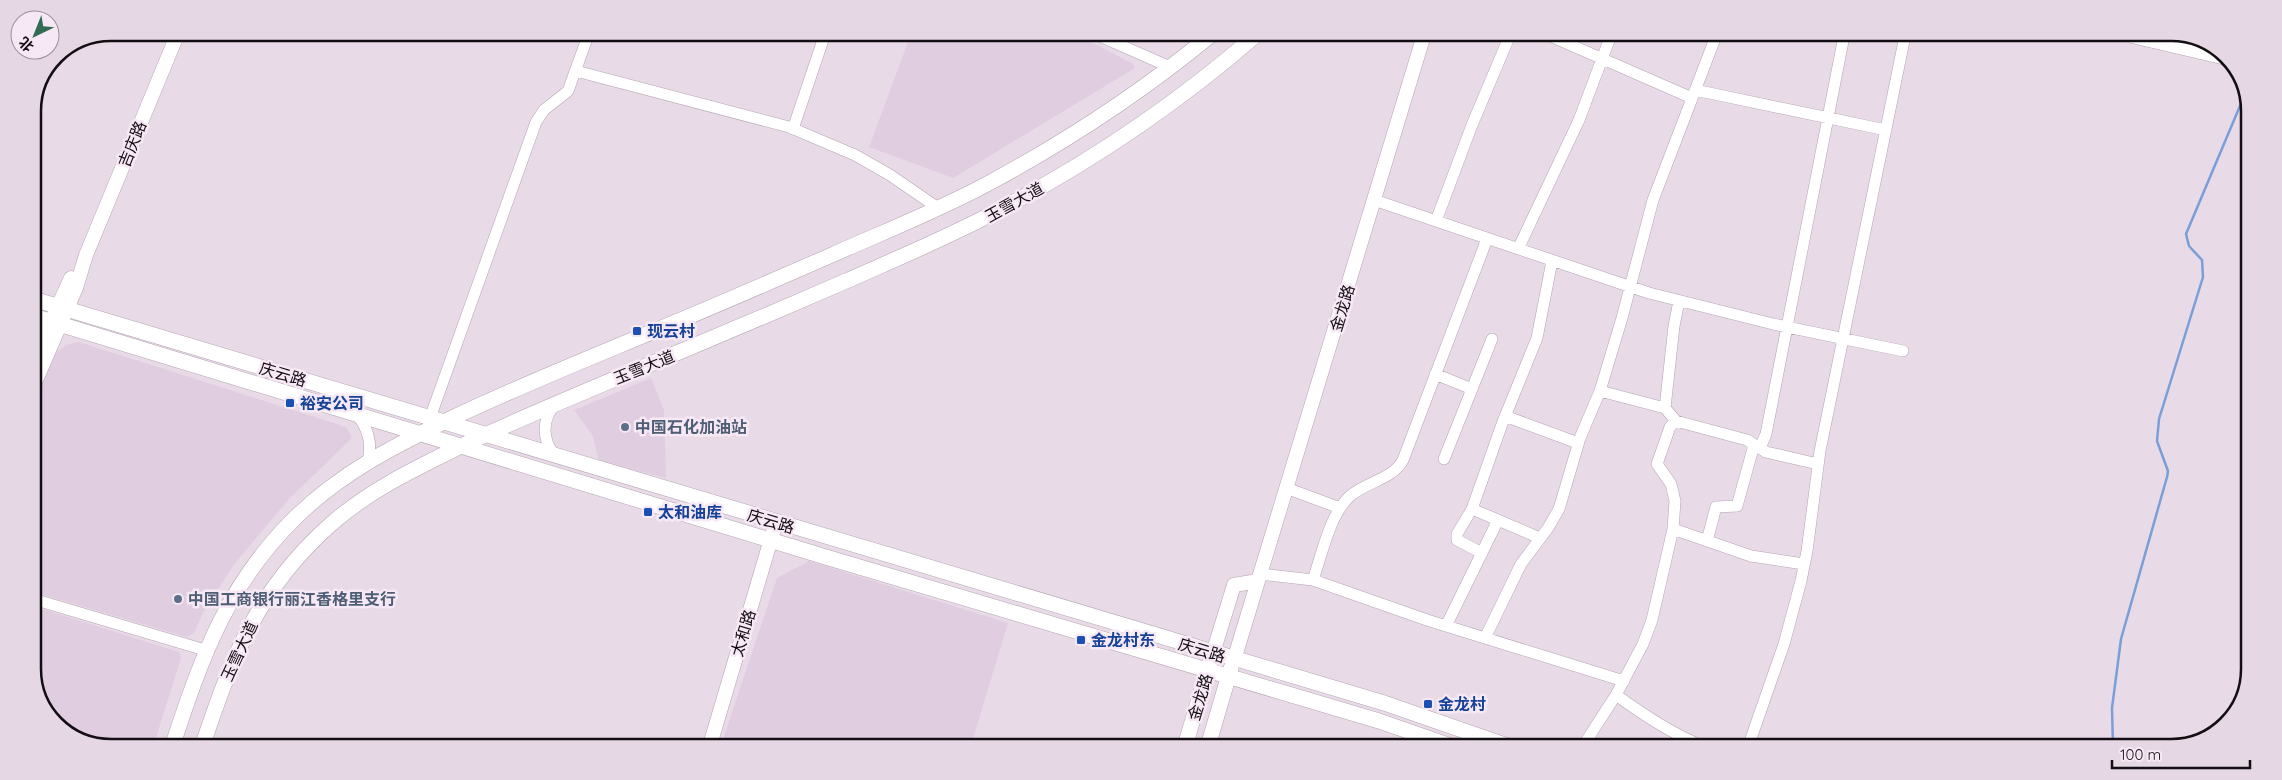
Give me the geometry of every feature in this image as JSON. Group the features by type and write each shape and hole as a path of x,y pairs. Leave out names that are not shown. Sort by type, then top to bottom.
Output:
{"main road":[{"name":"玉雪大道","path":"175,739 205,650 221,617 242,583 280,533 326,491 368,462 420,434 437,420 701,312 938,208 989,183 1057,144 1170,67 1203,41"},
{"name":"玉雪大道","path":"205,739 238,647 266,599 292,563 321,533 356,504 405,473 486,434 908,254 1003,208 1073,168 1138,126 1198,82 1249,41"},
{"name":"庆云路","path":"41,301 1213,654 1384,703 1488,739"},
{"name":"庆云路","path":"41,319 1229,678 1378,721 1431,739"},
{"name":"金龙路","path":"1187,739 1213,654"},
{"name":"金龙路","path":"1210,739 1234,660"}],"street":[{"name":"吉庆路","path":"41,348 55,323 86,254 175,41"},
{"path":"437,420 536,122 544,110 568,91 587,41"},
{"path":"793,129 823,41"},
{"path":"1111,41 1170,67"},
{"name":"金龙路","path":"1234,660 1422,41"},
{"path":"1436,222 1472,125 1507,41"},
{"path":"1562,41 1602,59 1693,94 1886,130"},
{"path":"1518,249 1578,120 1609,41"},
{"path":"1486,638 1521,564 1558,509 1578,443 1600,391 1653,200 1714,41"},
{"path":"1707,541 1716,507 1737,506 1757,446 1766,434 1843,41"},
{"path":"1751,739 1782,652 1804,564 1818,464 1904,41"},
{"path":"2153,41 2212,55"},
{"path":"576,71 793,129 856,155 890,175 938,208"},
{"path":"1374,200 1630,287 1679,301 1787,328 1903,351"},
{"path":"1314,580 1340,508 1356,491 1392,473 1400,465 1487,238"},
{"path":"1482,552 1457,540 1457,534 1472,509 1505,416 1537,338 1552,261"},
{"path":"1665,408 1674,326 1679,301"},
{"name":"吉庆路","path":"41,364 55,323"},
{"path":"1444,459 1492,339"},
{"path":"1436,374 1472,389"},
{"path":"1600,391 1665,408 1676,421 1747,440 1766,452 1818,464"},
{"path":"554,455 547,444 545,426 549,414 556,403"},
{"path":"357,415 368,433 370,447 368,462"},
{"path":"1505,416 1578,443"},
{"path":"1587,739 1624,681 1649,628 1673,530 1675,494 1671,484 1657,464 1670,427 1676,421"},
{"path":"1286,488 1340,508"},
{"path":"1472,509 1540,538"},
{"path":"1446,626 1498,520"},
{"name":"太和路","path":"712,739 776,522"},
{"path":"1673,530 1750,556 1804,564"},
{"path":"1259,577 1314,580 1446,626 1624,681"},
{"name":"金龙路","path":"1213,654 1234,585 1259,577"},
{"path":"41,601 205,650"},
{"path":"1616,695 1661,726 1684,739"}],"shaded area":[{"path":"908,41 1085,41 1133,64 1135,68 953,178 869,147"},
{"path":"79,342 346,427 352,438 290,498 235,563 203,613 194,633 187,637 41,594 41,386 55,354 66,345"},
{"name":"中国石化加油站","path":"651,378 664,410 666,478 599,461 593,436 574,410"},
{"path":"809,561 1008,623 973,739 723,739 777,578"},
{"path":"41,609 179,652 181,658 156,739 111,739 80,732 62,718 47,696 41,674"}],"waterway":[{"path":"2113,739 2112,708 2121,639 2168,471 2157,441 2159,419 2203,277 2202,260 2189,246 2186,234 2241,104"}],"place":[{"name":"现云村","path":"637,331"},
{"name":"裕安公司","path":"290,403"},
{"name":"中国石化加油站","path":"625,427"},
{"name":"太和油库","path":"648,512"},
{"name":"中国工商银行丽江香格里支行","path":"178,599"},
{"name":"金龙村东","path":"1081,640"},
{"name":"金龙村","path":"1428,704"}]}
